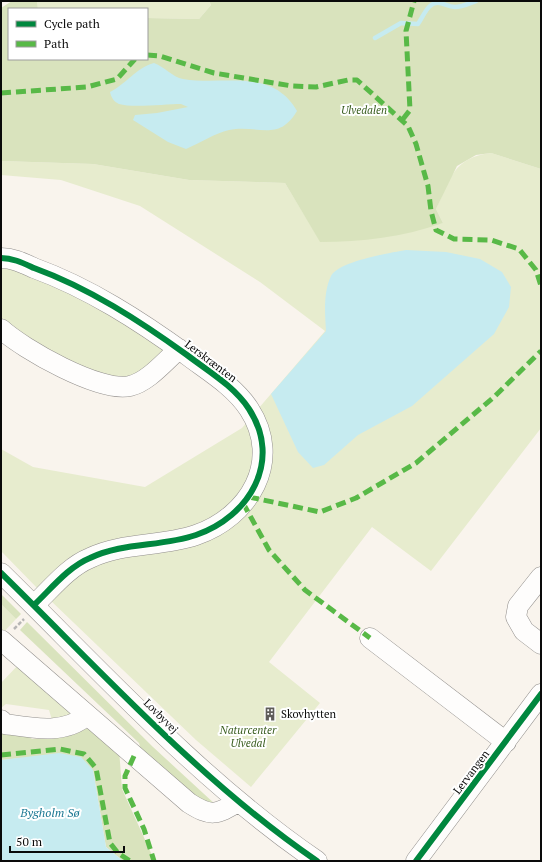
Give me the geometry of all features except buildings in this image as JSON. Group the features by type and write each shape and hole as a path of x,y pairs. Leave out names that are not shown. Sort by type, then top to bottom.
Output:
{"street":[{"name":"Lerskrænten","path":"1,258 9,258 52,274 83,289 179,349 232,389 249,409 259,430 263,448 262,466 249,497 235,513 218,526 197,535 176,541 111,550 89,558 73,568 29,612"},
{"name":"Lerskrænten","path":"1,329 11,338 45,360 78,375 117,387 131,386 145,378 179,349"},
{"name":"Lovbyvej","path":"1,573 29,612 238,802 276,833 317,861"},
{"path":"541,577 518,606 516,617 524,631 541,644"},
{"path":"370,638 506,742"},
{"path":"1,640 183,798 202,812 212,814 222,812 238,802"},
{"name":"Lervangen","path":"416,861 541,694"},
{"path":"2,723 46,729 80,722 87,715"}],"path":[{"path":"17,626 29,612"}],"green space":[{"name":"Ulvedalen","path":"12,1 37,1 38,8 8,8 8,60 148,60 148,18 199,19 211,5 209,1 541,1 541,169 491,153 476,155 457,166 436,209 443,223 413,232 382,238 320,242 285,183 189,180 93,164 1,161 1,8"},
{"path":"37,1 209,1 211,5 199,19 148,18 148,8 38,8"},
{"name":"Naturcenter Ulvedal","path":"491,153 541,169 541,428 431,571 372,527 269,662 320,703 251,787 196,740 49,599 86,566 249,508 258,409 325,331 260,282 140,206 61,180 1,175 1,161 93,164 189,180 285,183 320,241 443,223 436,209 455,171 468,160"},
{"path":"4,267 48,279 160,343 164,352 136,375 121,379 69,364 1,320 1,270"},
{"path":"249,420 256,467 239,500 196,529 112,542 39,590 1,551 1,449 33,467 145,487 242,428"},
{"path":"1,594 21,614 16,619 1,604"},
{"path":"1,604 16,619 1,635"},
{"path":"27,622 153,747 216,805 208,807 143,758 139,743 20,630"},
{"path":"20,663 73,716 52,720 49,710 6,704 1,708 1,683"},
{"path":"84,729 92,729 119,749 122,789 151,853 151,861 123,861 106,847 93,770 22,758 1,760 1,733 9,732 27,734 32,739 65,737 78,733"}],"water":[{"path":"154,63 175,76 183,79 198,81 246,81 260,83 274,88 287,97 297,111 290,121 282,127 267,130 239,129 224,131 186,149 168,142 133,120 135,115 157,113 188,107 181,104 140,106 125,105 117,103 111,96 110,92 116,89 136,72"},
{"path":"406,250 446,252 480,259 502,272 511,287 509,307 494,334 412,406 358,435 324,465 313,468 298,452 271,394 326,331 325,304 328,283 331,276 344,266 354,262"},
{"name":"Bygholm Sø","path":"59,753 81,757 93,770 106,847 123,861 1,861 1,760"}],"waterway":[{"path":"375,38 401,23 418,24 424,13 433,4 440,3 455,7 463,6 476,1"}],"marked path":[{"path":"403,119 410,110 406,31 414,1"},
{"path":"148,55 160,56 214,73 292,86 316,87 348,80 357,80 408,126 416,144 428,186 431,211 436,230 454,239 491,240 519,249 536,270 541,286"},
{"path":"1,93 87,87 117,79 134,60"},
{"path":"249,497 320,512 356,498 416,463 494,397 541,351"},
{"path":"243,503 269,550 305,590 370,638"},
{"path":"1,755 60,749 84,754 96,768 110,843 118,853 130,861"},
{"path":"134,756 125,776 125,788 144,829 154,861"}],"cycle path":[{"path":"1,258 22,263 94,295 151,330 212,373 236,393 249,409 259,429 263,448 261,467 255,485 245,501 231,515 215,527 183,539 116,549 90,558 74,567 34,605"},
{"path":"1,573 114,686 192,761 274,830 317,861"},
{"path":"416,861 541,694"}],"place":[{"name":"Skovhytten","path":"270,714"}]}
